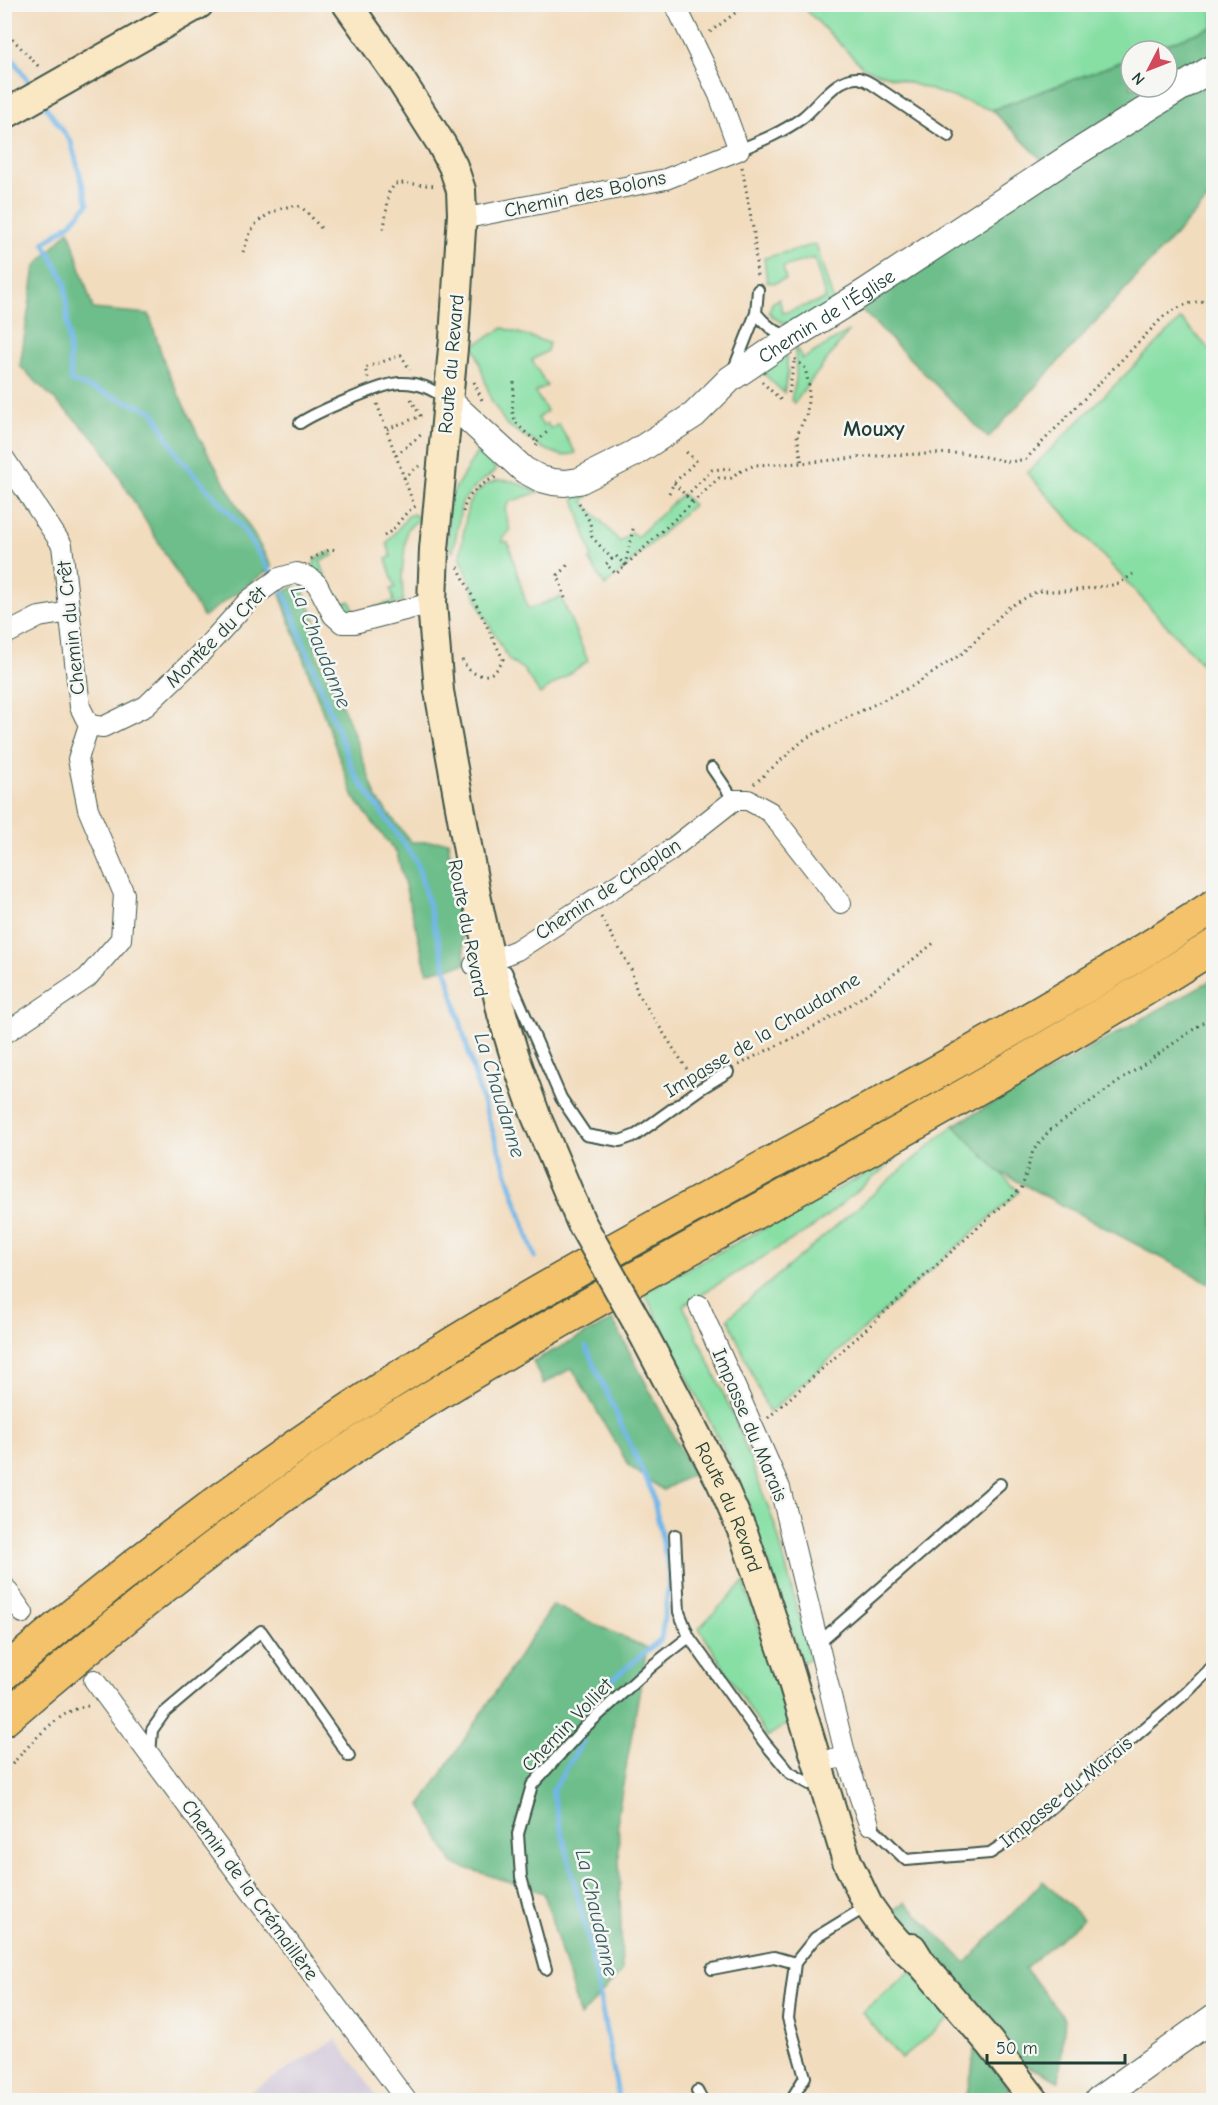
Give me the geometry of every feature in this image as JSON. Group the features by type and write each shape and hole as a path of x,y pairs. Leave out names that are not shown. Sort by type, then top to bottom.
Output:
{"highway":[{"path":"4,1672 136,1562 209,1507 283,1453 434,1355 671,1218 958,1059 1130,959 1214,906"},
{"path":"4,1719 152,1594 237,1530 374,1434 524,1341 962,1097 1084,1026 1214,946"}],"main road":[{"path":"12,110 198,4"},
{"name":"Route du Revard","path":"347,4 442,145 453,165 461,190 462,214 454,338 433,505 432,603 439,692 476,895 482,963 502,1014 536,1116 581,1222 637,1322 721,1482 744,1535 787,1663 847,1862 874,1902 883,1926 922,1964 990,2043 1034,2100"}],"street":[{"path":"675,4 719,95 739,150"},
{"name":"Chemin de l'Église","path":"448,400 524,470 541,479 553,482 579,481 633,454 694,415 739,374 792,337 865,292 1071,156 1214,67"},
{"name":"Chemin des Bolons","path":"462,214 472,217 666,179 739,150"},
{"name":"Chemin du Crêt","path":"4,458 62,545 80,707 89,725"},
{"name":"Montée du Crêt","path":"89,725 104,727 146,706 199,655 249,600 282,579 309,577 317,584 333,615 342,623 354,623 432,603"},
{"path":"4,635 39,617 69,612"},
{"path":"4,1034 87,978 121,939 124,894 88,809 78,759 89,725"},
{"path":"741,800 770,812 841,903"},
{"name":"Chemin de Chaplan","path":"482,963 516,950 668,852 741,800"},
{"name":"Impasse du Marais","path":"699,1305 780,1488 846,1757 869,1824"},
{"path":"4,1586 23,1613"},
{"name":"Chemin de la Crémaillère","path":"94,1680 406,2100"},
{"path":"820,1774 846,1757"},
{"path":"1098,2100 1214,2017"}],"lane":[{"path":"739,150 770,137 802,118 837,86 859,78 872,84 949,136"},
{"path":"739,374 756,313 758,290"},
{"path":"756,313 766,326 792,337"},
{"path":"300,423 313,414 397,383 430,387 448,400"},
{"path":"712,768 741,800"},
{"name":"Impasse de la Chaudanne","path":"482,963 506,971 561,1098 586,1135 620,1141 636,1135 728,1072"},
{"path":"817,1644 1000,1484"},
{"path":"675,1535 679,1612 689,1637 764,1742 790,1773 810,1784 820,1774"},
{"path":"150,1754 152,1730 164,1713 261,1630 349,1756"},
{"name":"Chemin Volliet","path":"546,1969 520,1877 518,1834 532,1785 584,1728 652,1666 689,1637"},
{"name":"Impasse du Marais","path":"869,1824 906,1860 990,1853 1032,1824 1188,1692 1214,1665"},
{"path":"791,2100 805,2077 788,2018 795,1963 814,1938 874,1902"},
{"path":"712,1968 774,1957 795,1963"}],"path":[{"path":"694,43 747,4"},
{"path":"4,30 55,87"},
{"path":"739,150 754,234 758,290"},
{"path":"384,229 389,192 395,184 435,186 462,214"},
{"path":"243,252 252,229 258,221 287,206 295,205 302,208 322,229"},
{"path":"625,565 616,556 606,564 616,574 719,478 731,478 755,465 886,455 965,453 1010,462 1026,459 1164,316 1184,304 1214,302"},
{"path":"425,423 411,400 412,375 401,355 365,369 404,478 433,505"},
{"path":"789,393 794,358 805,368 808,386 807,413 798,435 802,463"},
{"path":"470,372 483,403"},
{"path":"739,374 783,401"},
{"path":"514,382 512,418 537,442"},
{"path":"387,429 421,416"},
{"path":"396,455 428,429"},
{"path":"536,452 537,442 548,431"},
{"path":"669,431 675,442 696,461 674,483 669,493"},
{"path":"527,446 543,455"},
{"path":"404,478 425,461 423,472"},
{"path":"686,496 712,470 729,468 731,470 724,478"},
{"path":"384,536 390,533 404,514 433,505 464,504 473,492 487,481 499,476"},
{"path":"579,481 581,488 573,494 588,515 592,537 612,559"},
{"path":"674,483 692,502"},
{"path":"625,565 634,525"},
{"path":"453,570 454,560 503,659 500,666 493,672 480,675 470,673 464,666 460,655"},
{"path":"565,598 558,575 569,562"},
{"path":"741,800 750,787 806,738 914,685 963,653 1009,607 1038,591 1070,591 1119,584 1133,574"},
{"path":"591,900 631,969 637,992 700,1089"},
{"name":"Impasse de la Chaudanne","path":"728,1072 766,1049 833,1016 878,987 935,942"},
{"path":"755,1430 1015,1194 1022,1186 1033,1151 1050,1130 1214,1016"},
{"path":"4,1773 47,1727 80,1706 113,1705"}],"shaded area":[{"path":"336,2039 380,2100 236,2100 310,2055"}],"green space":[{"path":"801,5 1213,5 1213,27 1179,40 1119,39 1119,62 992,110 864,68"},
{"path":"1213,27 1213,194 988,438 859,307 1045,163 992,110 1119,62 1119,99 1179,99 1179,40"},
{"path":"69,230 93,309 149,314 166,368 200,439 272,567 203,617 99,443 20,366 35,267"},
{"path":"816,244 834,303 790,325 781,322 769,312 772,303 779,299 783,313 826,299 814,258 783,267 786,279 774,283 767,282 764,258"},
{"path":"1181,319 1213,353 1213,676 1027,473"},
{"path":"503,328 549,343 547,351 532,360 547,386 535,392 547,411 538,418 543,426 547,423 551,429 558,424 576,453 563,456 544,449 506,424 491,400 474,345"},
{"path":"849,331 794,403 791,400 796,379 795,346 803,359"},
{"path":"786,354 788,373 784,393 763,373 763,369"},
{"path":"479,449 492,461 495,471 475,487 462,502 453,552 448,545 448,500"},
{"path":"498,480 513,481 539,492 509,502 505,510 510,531 503,537 503,542 508,542 528,609 561,597 588,661 540,694 523,669 509,660 482,612 460,556 468,505 476,493 487,484"},
{"path":"591,493 583,501 620,542 631,532 637,537 682,494 693,505 605,586 589,559 592,557 574,498"},
{"path":"413,514 418,520 407,529 402,573 403,601 359,616 342,614 335,610 316,574 315,559 330,552 334,555 320,561 336,606 350,601 355,614 394,601 391,589 395,587 386,559 391,557 387,543 408,516"},
{"path":"293,587 303,590 315,620 316,652 348,718 377,799 411,842 448,841 466,964 427,972 397,854 354,798 280,594"},
{"path":"1213,979 1213,1285 998,1171 954,1125"},
{"path":"954,1125 1019,1192 769,1413 728,1318"},
{"path":"898,1157 815,1226 683,1305 735,1419 776,1528 810,1659 802,1663 740,1481 644,1292"},
{"path":"613,1320 693,1474 663,1490 629,1466 572,1368 543,1384 533,1361"},
{"path":"744,1582 790,1722 767,1737 699,1628"},
{"path":"553,1605 647,1648 618,1813 622,1971 580,2017 544,1893 453,1864 421,1805"},
{"path":"1043,1881 1083,1919 1025,1968 1065,2019 1059,2081 1009,2057 999,2063 1012,2100 962,2100 971,2075 977,2022 892,1912 905,1902 966,1963"},
{"path":"911,1971 950,2018 901,2059 862,2012"}],"waterway":[{"name":"La Chaudanne","path":"4,47 33,88"},
{"name":"La Chaudanne","path":"43,103 71,142 88,204 71,223 44,243 65,281 71,381 153,411 178,456 241,526 273,576"},
{"name":"La Chaudanne","path":"278,584 286,597 355,775 417,862 478,1087 535,1257"},
{"path":"586,1347 652,1492 670,1575 661,1639 589,1699"},
{"name":"La Chaudanne","path":"583,1741 552,1792 590,1946 619,2100"}],"district":[{"name":"Mouxy","path":"874,429"}]}
